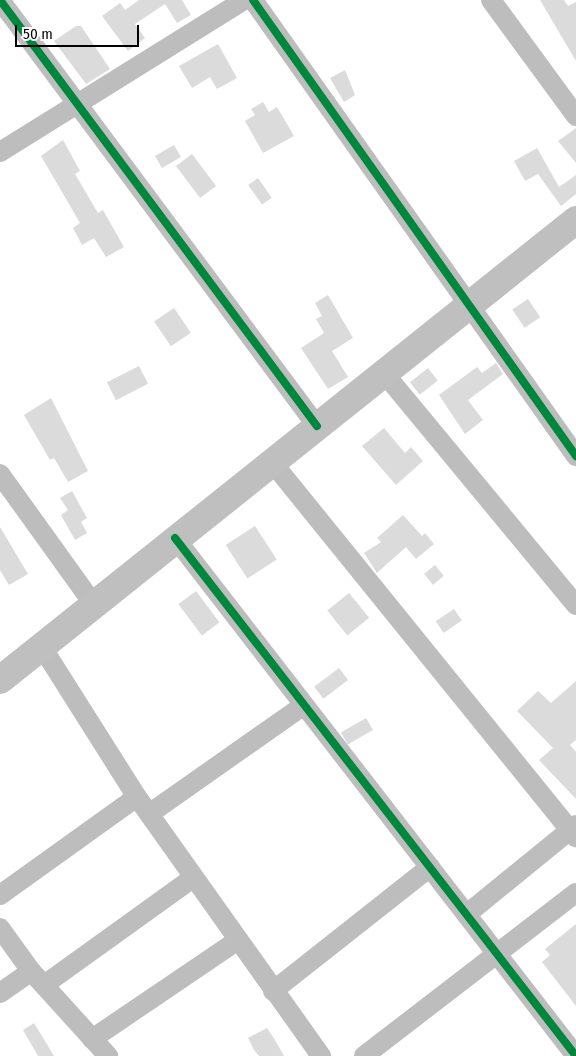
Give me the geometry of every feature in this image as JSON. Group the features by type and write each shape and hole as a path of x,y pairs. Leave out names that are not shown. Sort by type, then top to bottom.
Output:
{"main road":[{"path":"0,680 316,426 470,307 576,220"}],"street":[{"path":"0,0 316,426"},
{"path":"0,152 244,0"},
{"path":"253,0 576,456"},
{"path":"492,0 576,116"},
{"path":"384,373 576,605"},
{"path":"272,462 574,831 466,914"},
{"path":"0,474 94,605"},
{"path":"175,538 576,1056"},
{"path":"42,647 137,797 321,1056"},
{"path":"149,814 304,705"},
{"path":"0,895 137,797"},
{"path":"273,990 430,868"},
{"path":"0,993 38,978 193,878"},
{"path":"364,1056 576,893"},
{"path":"0,928 38,978 108,1056"},
{"path":"92,1039 238,940"}],"building":[{"path":"139,0 182,0 191,15 177,23 165,4 135,24 145,38 128,51 102,16 120,3 125,10"},
{"path":"540,0 564,0 568,6 576,2 576,61"},
{"path":"76,26 81,26 110,69 86,84 54,41"},
{"path":"218,44 237,78 217,89 210,77 192,88 179,66"},
{"path":"345,70 355,95 344,102 330,78"},
{"path":"263,102 269,112 277,107 294,136 263,153 245,121 255,115 251,109"},
{"path":"576,128 576,163 558,141"},
{"path":"63,140 80,171 75,174 98,213 103,210 124,247 106,257 94,238 82,245 73,228 80,223 41,156"},
{"path":"174,145 181,157 162,168 155,156"},
{"path":"537,148 559,187 576,175 576,194 561,206 538,174 525,181 514,161"},
{"path":"192,154 216,186 200,198 176,166"},
{"path":"258,178 272,198 262,205 248,185"},
{"path":"328,295 353,338 332,351 348,377 328,389 301,348 324,333 316,319 322,316 315,303"},
{"path":"528,299 540,317 525,328 512,310"},
{"path":"174,308 191,333 171,346 154,321"},
{"path":"496,363 503,374 468,400 483,420 465,434 439,395 477,367 482,373"},
{"path":"139,366 148,384 116,400 107,382"},
{"path":"428,368 438,381 420,395 410,382"},
{"path":"51,398 88,471 68,482 54,458 50,460 24,415"},
{"path":"384,428 405,453 411,447 423,461 396,485 362,446"},
{"path":"72,491 87,518 81,522 87,533 75,540 61,515 68,510 60,498"},
{"path":"403,515 422,536 425,533 434,544 416,559 406,547 377,573 364,553 381,542 377,538"},
{"path":"255,526 277,560 247,579 226,545"},
{"path":"0,527 28,574 9,585 0,570"},
{"path":"435,565 444,576 433,585 424,574"},
{"path":"196,591 219,622 202,635 178,604"},
{"path":"349,593 369,618 347,635 327,611"},
{"path":"454,609 462,621 444,633 436,621"},
{"path":"339,668 348,680 323,699 314,687"},
{"path":"576,681 576,740 570,745 576,752 576,799 539,760 553,748 517,711 538,691 551,703"},
{"path":"366,718 373,730 348,745 341,732"},
{"path":"576,924 576,1006 542,962 550,955 545,949"},
{"path":"34,1023 54,1056 38,1056 23,1030"},
{"path":"267,1028 284,1056 259,1056 254,1050 248,1038"}],"cycle path":[{"path":"0,0 317,426"},
{"path":"253,0 576,456"},
{"path":"175,538 576,1056"}]}
